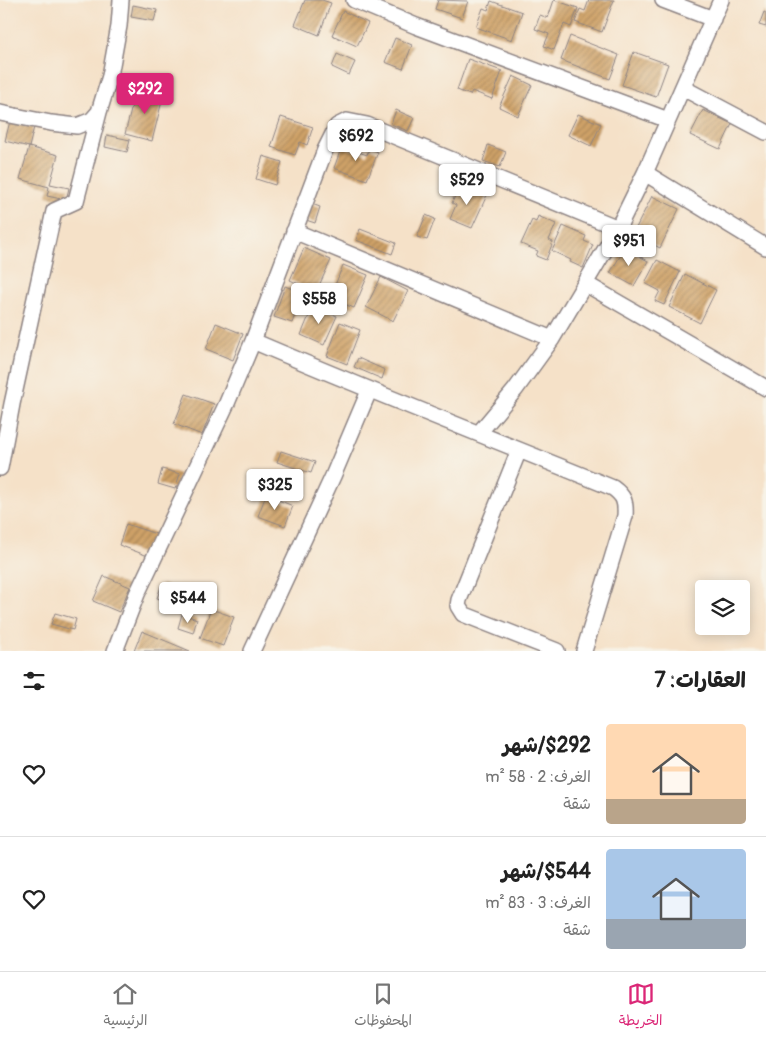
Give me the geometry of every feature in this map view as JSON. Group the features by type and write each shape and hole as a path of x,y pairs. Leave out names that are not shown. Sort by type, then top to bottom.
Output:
{"street":[{"path":"0,468 54,211 76,202 98,112 110,76 119,26 121,0"},
{"path":"354,0 416,26 668,120"},
{"path":"479,433 515,390 552,339 618,228 645,173 722,0"},
{"path":"671,2 714,19"},
{"path":"683,88 766,132"},
{"path":"0,113 77,126 92,120 98,112"},
{"path":"115,651 137,594 227,404 253,341 325,150 337,126 347,121 367,125 618,228"},
{"path":"645,173 766,247"},
{"path":"294,231 552,339"},
{"path":"586,284 766,388"},
{"path":"253,341 369,391 479,433 613,488 622,494 626,503 625,516 584,651"},
{"path":"252,651 333,476 369,391"},
{"path":"519,450 458,606 462,614 557,651"}],"building":[{"path":"305,0 322,0 331,3 319,35 295,25"},
{"path":"438,0 468,1 462,18 435,9"},
{"path":"554,0 578,8 571,27 564,24 554,50 544,46 549,34 535,29 540,15 548,18"},
{"path":"589,0 614,0 602,32 575,22 580,9 585,11"},
{"path":"491,1 522,12 512,40 476,27 483,8 488,10"},
{"path":"133,5 157,10 154,21 131,17"},
{"path":"343,11 368,23 357,46 332,35"},
{"path":"764,12 766,13 766,27 759,25"},
{"path":"570,36 619,55 610,79 561,60"},
{"path":"395,38 412,45 403,69 385,62"},
{"path":"634,52 668,64 656,97 622,85"},
{"path":"337,54 355,62 349,75 332,67"},
{"path":"468,59 502,71 492,99 472,91 470,95 457,90"},
{"path":"513,76 532,85 518,116 499,107"},
{"path":"152,86 165,89 152,141 125,134 134,98 148,101"},
{"path":"396,110 414,118 408,131 391,124"},
{"path":"703,110 732,124 720,149 690,135"},
{"path":"578,114 601,124 591,146 568,135"},
{"path":"281,117 313,127 307,145 300,142 295,155 271,147"},
{"path":"10,121 34,127 29,147 5,141"},
{"path":"349,126 369,134 363,148 344,140"},
{"path":"107,135 130,140 127,152 105,147"},
{"path":"488,145 506,152 500,167 483,161"},
{"path":"342,146 367,155 369,148 378,152 367,180 334,168"},
{"path":"29,147 58,155 50,184 69,188 66,200 47,196 49,187 20,179"},
{"path":"263,156 282,162 275,185 256,179"},
{"path":"460,184 487,195 472,228 450,219 456,205 452,203"},
{"path":"652,196 679,209 660,248 633,234"},
{"path":"312,204 320,207 315,223 306,220"},
{"path":"426,215 435,219 427,240 417,237"},
{"path":"538,216 556,224 549,240 553,242 546,260 536,256 538,251 521,244 532,220 536,222"},
{"path":"563,226 586,236 584,241 593,245 583,268 552,251"},
{"path":"360,229 396,243 392,254 356,240"},
{"path":"304,248 331,260 316,292 290,280"},
{"path":"625,248 648,261 634,286 610,273"},
{"path":"657,260 680,272 664,305 655,301 660,291 645,283"},
{"path":"343,265 368,275 354,308 330,298"},
{"path":"685,274 716,290 700,323 669,307"},
{"path":"381,277 408,291 393,321 366,307"},
{"path":"285,286 303,293 292,323 274,317"},
{"path":"313,306 337,316 324,345 301,335"},
{"path":"340,322 360,330 347,364 327,356"},
{"path":"216,323 243,334 233,360 206,349"},
{"path":"358,358 385,370 382,379 354,367"},
{"path":"186,394 214,404 202,435 174,424"},
{"path":"281,451 315,462 311,473 277,462"},
{"path":"162,469 180,474 175,489 158,484"},
{"path":"266,495 293,506 285,526 258,516"},
{"path":"126,524 156,534 148,556 119,545"},
{"path":"104,576 130,587 119,612 93,601"},
{"path":"162,584 194,596 189,610 157,598"},
{"path":"211,609 234,617 223,646 200,638"},
{"path":"55,613 76,619 73,630 51,624"},
{"path":"182,614 197,619 193,633 178,628"},
{"path":"142,631 190,651 134,651"}]}
